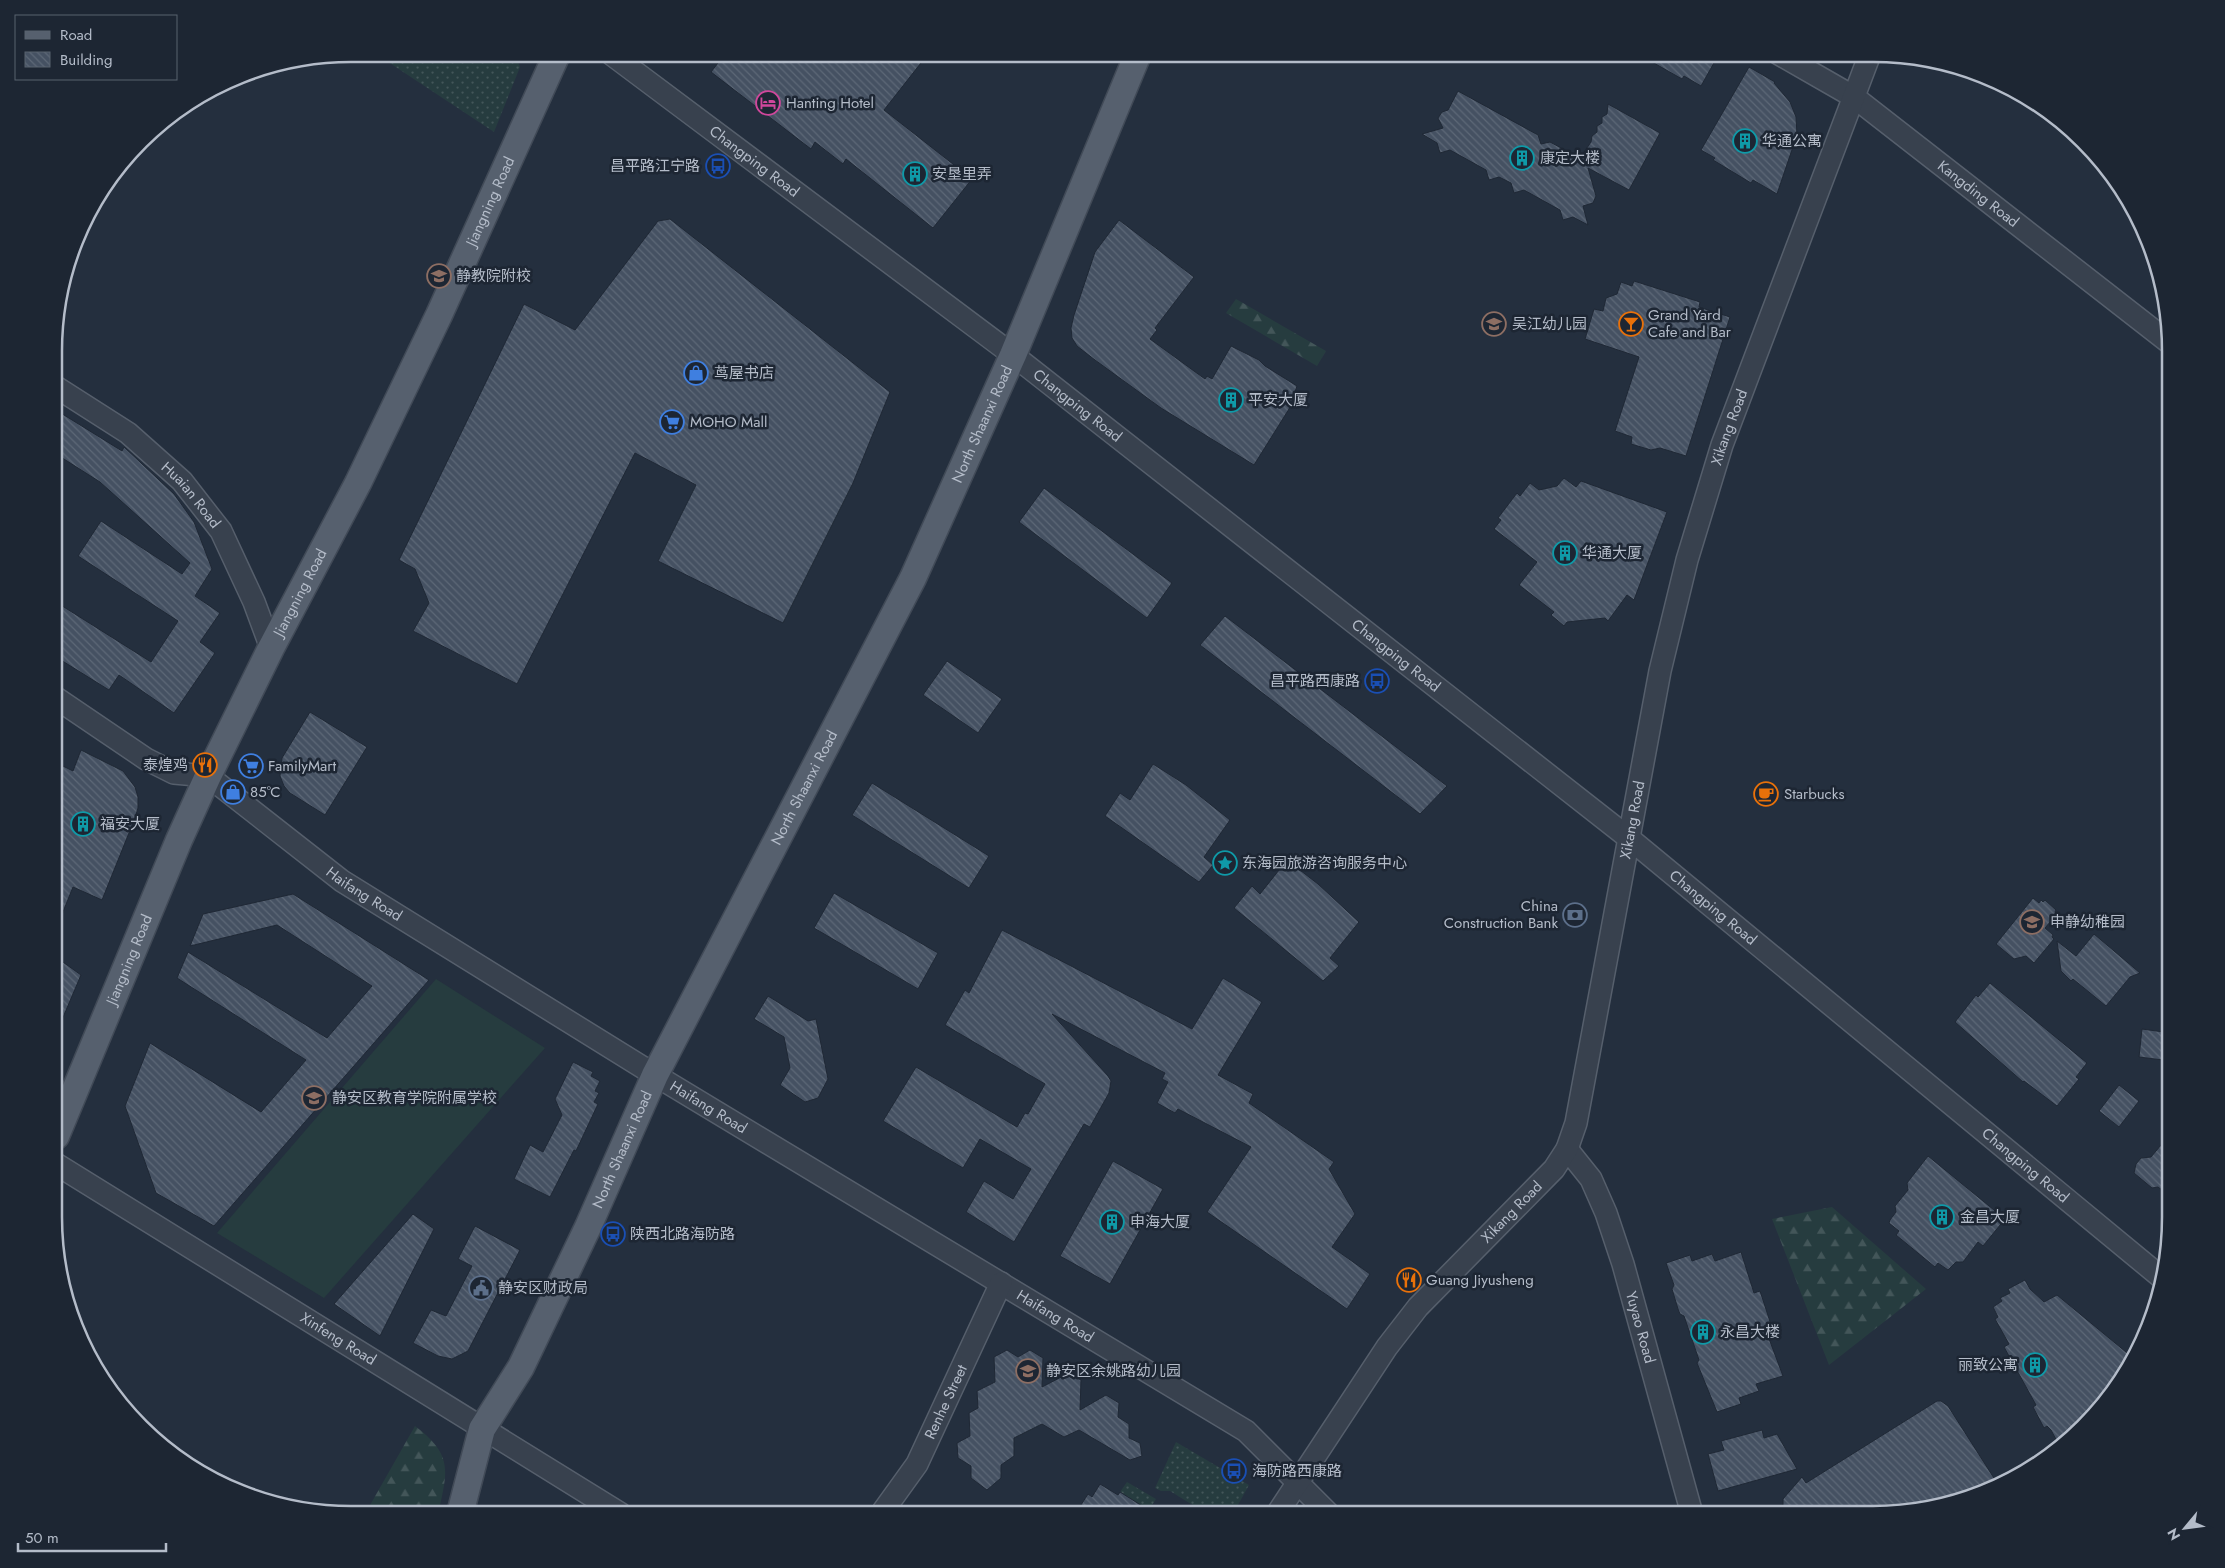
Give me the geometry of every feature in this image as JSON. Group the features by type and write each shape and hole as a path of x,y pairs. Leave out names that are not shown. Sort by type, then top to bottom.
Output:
{"main road":[{"name":"Jiangning Road","path":"62,1122 179,840 208,776 271,648 358,483 439,314 553,62"},
{"name":"North Shaanxi Road","path":"462,1506 482,1429 521,1367 588,1227 654,1075 912,578 1013,355 1135,62"}],"street":[{"name":"Changping Road","path":"622,62 1013,355 1630,839 2157,1274"},
{"name":"Kangding Road","path":"1793,62 1854,97 2162,337"},
{"name":"Xikang Road","path":"1282,1506 1387,1347 1418,1307 1554,1169 1567,1149 1576,1123 1660,671 1687,560 1722,445 1867,62"},
{"name":"Huaian Road","path":"62,391 128,433 182,481 221,531 254,602 271,648"},
{"path":"62,702 146,759 174,773 208,776"},
{"name":"Haifang Road","path":"208,776 342,881 654,1075 1246,1431 1320,1506"},
{"name":"Yuyao Road","path":"1567,1149 1591,1179 1606,1213 1623,1264 1690,1506"},
{"name":"Xinfeng Road","path":"62,1168 608,1506"},
{"name":"Renhe Street","path":"887,1506 917,1464 1001,1283"}],"green space":[{"path":"388,62 518,62 520,67 494,132"},
{"path":"1236,299 1326,351 1317,366 1226,313"},
{"path":"436,979 545,1048 324,1298 217,1233"},
{"path":"1832,1207 1926,1289 1829,1365 1772,1219"},
{"path":"415,1426 427,1436 442,1455 445,1474 440,1506 370,1506"},
{"path":"1176,1442 1249,1485 1237,1506 1194,1506 1170,1491 1161,1491 1155,1488"},
{"path":"1127,1482 1156,1499 1152,1506 1143,1506 1120,1492"}],"building":[{"path":"719,62 922,62 884,110 972,179 933,228 846,159 843,164 815,142 811,149 711,72"},
{"path":"1652,62 1714,62 1701,86 1684,76 1682,79"},
{"path":"1749,67 1775,82 1790,102 1796,117 1797,135 1777,194 1753,180 1751,183 1713,160 1715,158 1701,150"},
{"name":"康定大楼","path":"1458,91 1538,135 1541,144 1550,142 1580,158 1591,142 1592,136 1597,132 1597,126 1602,123 1602,117 1607,114 1608,104 1660,133 1629,190 1588,168 1596,196 1593,203 1583,206 1588,225 1573,217 1563,220 1560,210 1524,190 1514,193 1511,183 1499,177 1489,180 1486,170 1450,150 1440,153 1437,143 1422,134 1443,128 1438,118 1442,112 1448,110"},
{"name":"MOHO Mall","path":"670,219 890,392 853,483 783,623 658,561 696,485 635,453 517,684 413,631 429,603 415,569 399,560 524,304 575,330 658,221"},
{"path":"1119,220 1194,277 1155,328 1157,330 1150,339 1205,379 1207,376 1212,379 1231,346 1259,360 1265,366 1297,386 1289,409 1254,465 1161,408 1077,346 1072,338 1071,328 1074,315 1095,252"},
{"path":"1634,281 1700,302 1699,307 1730,317 1686,456 1660,448 1651,450 1631,444 1632,437 1615,431 1639,357 1585,339 1594,309 1603,311 1606,298 1617,294 1621,282 1632,286"},
{"path":"62,414 122,451 124,447 174,494 194,522 212,569 195,596 220,613 200,642 215,653 174,713 119,675 109,690 62,661 62,606 151,662 178,621 78,556 101,521 182,574 190,563 100,482 62,458"},
{"name":"华通大厦","path":"1564,478 1576,487 1581,481 1667,512 1634,600 1627,595 1608,621 1605,618 1567,622 1564,626 1551,615 1554,612 1519,585 1537,562 1494,529 1501,520 1498,518 1517,493 1520,496 1530,483 1539,490 1557,486"},
{"path":"1044,488 1172,583 1147,618 1019,522"},
{"path":"1225,616 1447,786 1420,814 1200,645"},
{"path":"947,661 1002,699 978,733 923,695"},
{"path":"310,712 367,747 325,815 290,793 284,786 280,776 282,758"},
{"path":"81,750 123,771 135,787 138,797 138,808 102,900 73,887 62,914 62,768 63,766 73,771"},
{"path":"1153,764 1186,785 1230,820 1204,857 1213,865 1199,882 1105,816 1120,793 1130,800"},
{"path":"872,783 989,856 969,888 852,815"},
{"path":"1287,860 1318,884 1359,922 1330,958 1339,966 1323,981 1234,908 1252,886 1260,894"},
{"path":"834,893 938,953 918,989 814,928"},
{"path":"293,894 429,980 214,1226 156,1193 125,1106 150,1043 261,1112 306,1060 177,978 188,952 327,1038 372,986 277,925 190,946 203,914"},
{"path":"2033,898 2039,903 2041,900 2043,902 2045,900 2056,910 2057,914 2045,928 2053,935 2054,939 2034,963 2026,956 2014,959 1996,944"},
{"path":"1002,930 1192,1029 1223,978 1262,1002 1218,1075 1253,1094 1249,1103 1334,1162 1329,1169 1355,1214 1332,1247 1370,1274 1347,1309 1207,1212 1251,1147 1178,1109 1175,1113 1157,1103 1168,1082 1162,1079 1165,1073 1052,1014 1108,1076 1111,1081 1109,1093 1090,1127 1084,1124 1014,1242 966,1212 984,1181 1013,1199 1031,1169 980,1139 963,1168 883,1121 916,1067 1017,1127 1025,1113 1028,1114 1045,1084 945,1025 965,990 969,993"},
{"path":"2094,934 2140,973 2130,977 2106,1006 2073,979 2071,981 2061,971 2057,941 2076,956"},
{"path":"62,961 81,975 62,1020"},
{"path":"1990,983 2087,1063 2076,1077 2079,1079 2057,1106 2023,1082 1955,1022 1976,995 1978,997"},
{"path":"768,996 808,1021 816,1019 828,1079 818,1098 805,1102 780,1085 790,1068 784,1037 754,1019"},
{"path":"2142,1029 2162,1032 2162,1060 2139,1057"},
{"path":"573,1062 593,1072 591,1076 600,1081 595,1091 599,1093 594,1102 598,1104 576,1151 574,1150 550,1197 514,1179 530,1145 543,1152 562,1115 555,1099"},
{"path":"2119,1085 2139,1101 2119,1127 2099,1111"},
{"path":"2162,1144 2162,1190 2158,1187 2152,1188 2134,1173 2136,1164 2141,1158 2151,1157"},
{"name":"金昌大厦","path":"1928,1156 2005,1219 1983,1246 1978,1242 1963,1262 1956,1262 1948,1270 1938,1263 1935,1267 1896,1235 1899,1231 1889,1223 1896,1212 1895,1206 1908,1190 1907,1183"},
{"name":"申海大厦","path":"1113,1161 1163,1189 1110,1284 1060,1256"},
{"path":"413,1214 434,1229 380,1336 334,1304"},
{"name":"静安区财政局","path":"475,1226 520,1250 468,1351 452,1359 438,1356 413,1343 431,1310 446,1316 472,1266 458,1259"},
{"name":"永昌大楼","path":"1741,1252 1754,1293 1760,1291 1774,1334 1768,1336 1783,1376 1756,1384 1759,1391 1739,1398 1741,1404 1717,1412 1697,1363 1699,1360 1684,1316 1680,1314 1678,1309 1672,1289 1674,1285 1666,1263 1690,1255 1692,1261 1712,1254 1715,1261"},
{"path":"2025,1280 2030,1289 2044,1302 2057,1295 2128,1354 2103,1393 2078,1421 2057,1440 2047,1426 2044,1428 2033,1407 2036,1405 2004,1347 2009,1344 1995,1319 1998,1317 1993,1307 2002,1301 2000,1298 2010,1293 2008,1289"},
{"path":"1007,1350 1018,1357 1030,1350 1043,1358 1042,1387 1069,1373 1081,1380 1080,1410 1106,1395 1119,1403 1118,1417 1129,1424 1129,1438 1140,1443 1142,1456 1130,1460 1079,1430 1064,1437 1042,1424 1014,1438 1014,1456 1001,1465 1001,1478 987,1490 971,1478 971,1466 958,1458 957,1443 970,1436 969,1413 978,1408 977,1391 995,1382 994,1357"},
{"path":"1937,1401 1941,1401 1948,1406 1995,1479 1949,1496 1912,1503 1874,1506 1783,1506 1783,1499 1802,1477 1806,1483"},
{"path":"1762,1430 1764,1438 1777,1434 1797,1469 1718,1491 1708,1454 1724,1450 1721,1441"},
{"path":"1100,1484 1118,1495 1120,1492 1142,1506 1080,1506 1088,1494 1092,1497"}],"place":[{"name":"Hanting Hotel","path":"768,103"},
{"name":"华通公寓","path":"1745,141"},
{"name":"康定大楼","path":"1522,158"},
{"name":"昌平路江宁路","path":"718,166"},
{"name":"安垦里弄","path":"915,174"},
{"name":"静教院附校","path":"439,276"},
{"name":"吴江幼儿园","path":"1494,324"},
{"name":"Grand Yard Cafe and Bar","path":"1631,324"},
{"name":"茑屋书店","path":"696,373"},
{"name":"平安大厦","path":"1231,400"},
{"name":"MOHO Mall","path":"672,422"},
{"name":"华通大厦","path":"1565,553"},
{"name":"昌平路西康路","path":"1377,681"},
{"name":"泰煌鸡","path":"205,765"},
{"name":"FamilyMart","path":"251,766"},
{"name":"85°C","path":"233,792"},
{"name":"Starbucks","path":"1766,794"},
{"name":"福安大厦","path":"83,824"},
{"name":"东海园旅游咨询服务中心","path":"1225,863"},
{"name":"China Construction Bank","path":"1575,915"},
{"name":"申静幼稚园","path":"2032,922"},
{"name":"静安区教育学院附属学校","path":"314,1098"},
{"name":"金昌大厦","path":"1942,1217"},
{"name":"申海大厦","path":"1112,1222"},
{"name":"陕西北路海防路","path":"613,1234"},
{"name":"Guang Jiyusheng","path":"1409,1280"},
{"name":"静安区财政局","path":"481,1288"},
{"name":"永昌大楼","path":"1703,1332"},
{"name":"丽致公寓","path":"2035,1365"},
{"name":"静安区余姚路幼儿园","path":"1028,1371"},
{"name":"海防路西康路","path":"1234,1471"}]}
